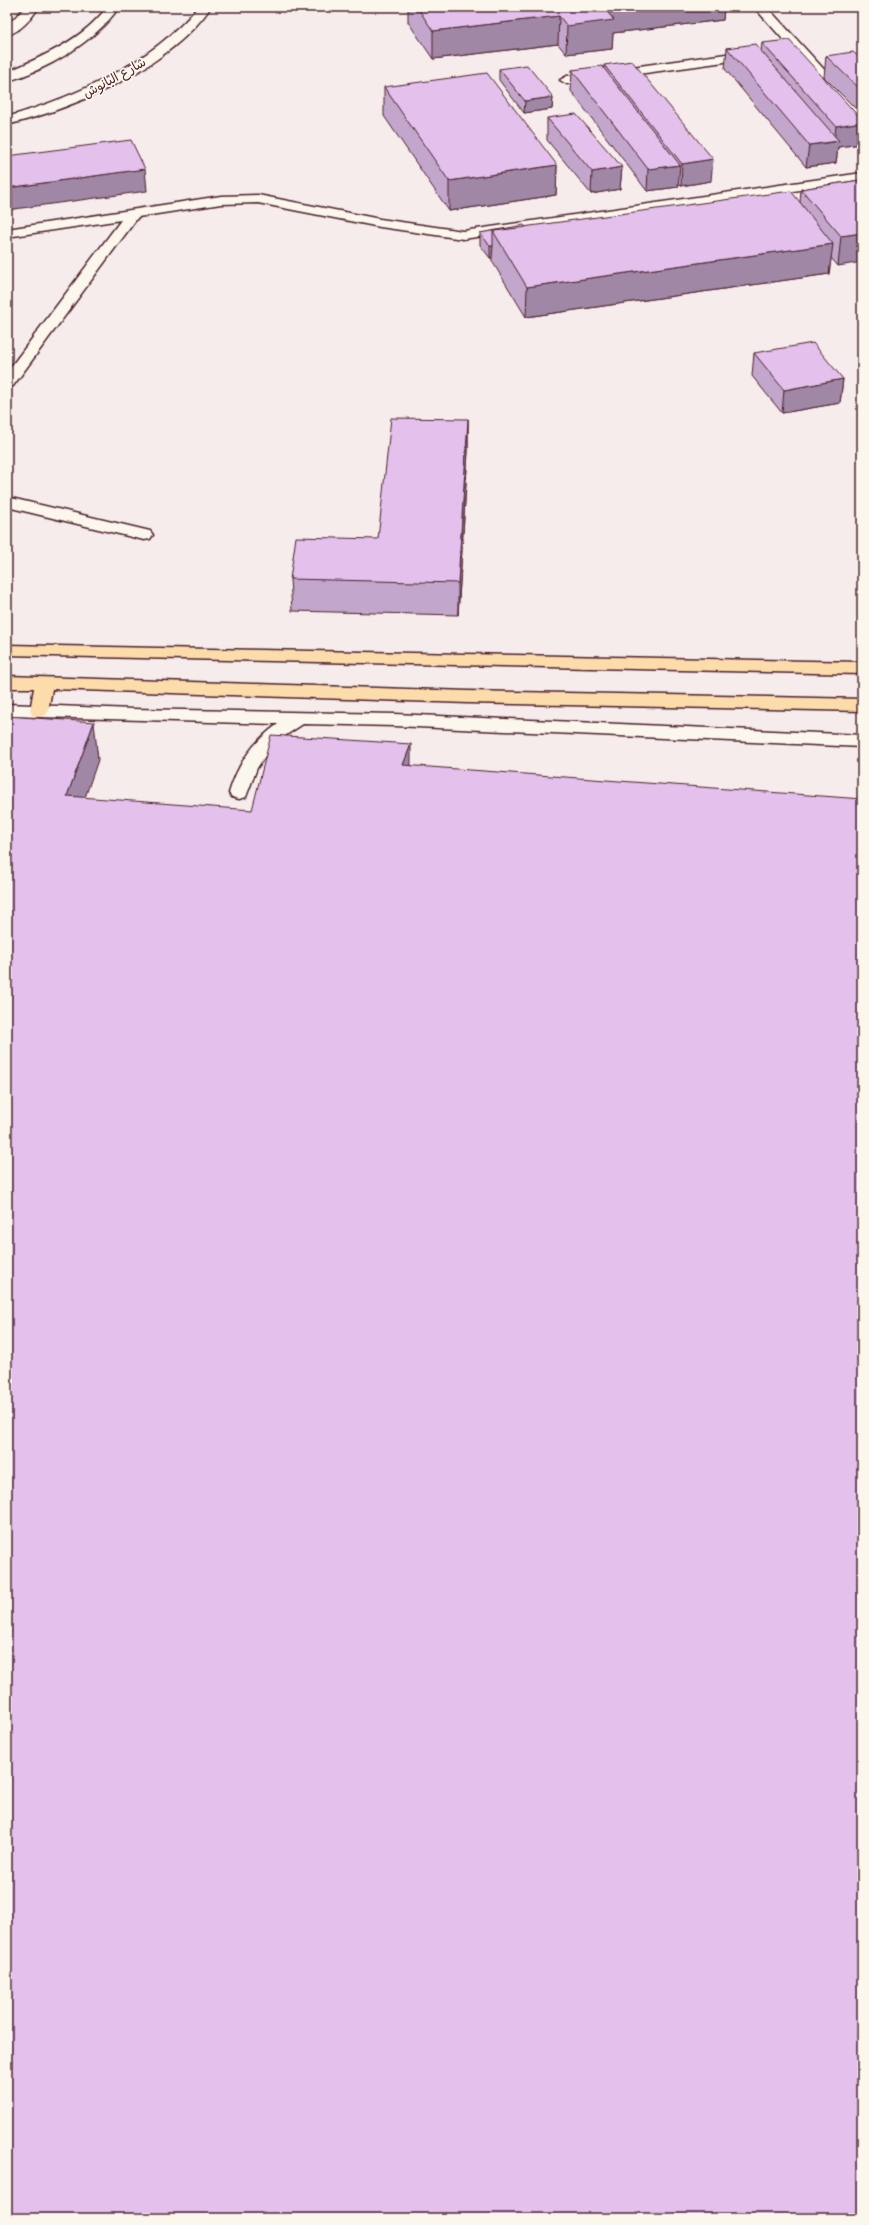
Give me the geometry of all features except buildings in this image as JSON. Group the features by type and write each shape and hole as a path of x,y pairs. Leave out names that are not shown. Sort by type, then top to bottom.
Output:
{"main road":[{"path":"7,650 862,668"},
{"path":"7,682 468,697 862,705"},
{"path":"39,711 44,683"}],"street":[{"path":"7,30 25,17 33,7"},
{"path":"7,77 27,69 89,33 110,13 113,7"},
{"name":"شارع البانوش","path":"7,121 93,90 173,42 199,16 205,7"},
{"path":"760,7 796,49 862,119"},
{"path":"780,51 796,49"},
{"path":"567,80 764,53"},
{"path":"7,233 222,200 258,199 380,223 463,235 862,177"},
{"path":"7,383 133,214"},
{"path":"7,502 144,535"},
{"path":"7,710 395,720 862,741"},
{"path":"239,793 244,773 258,750 274,734 299,718"}]}
